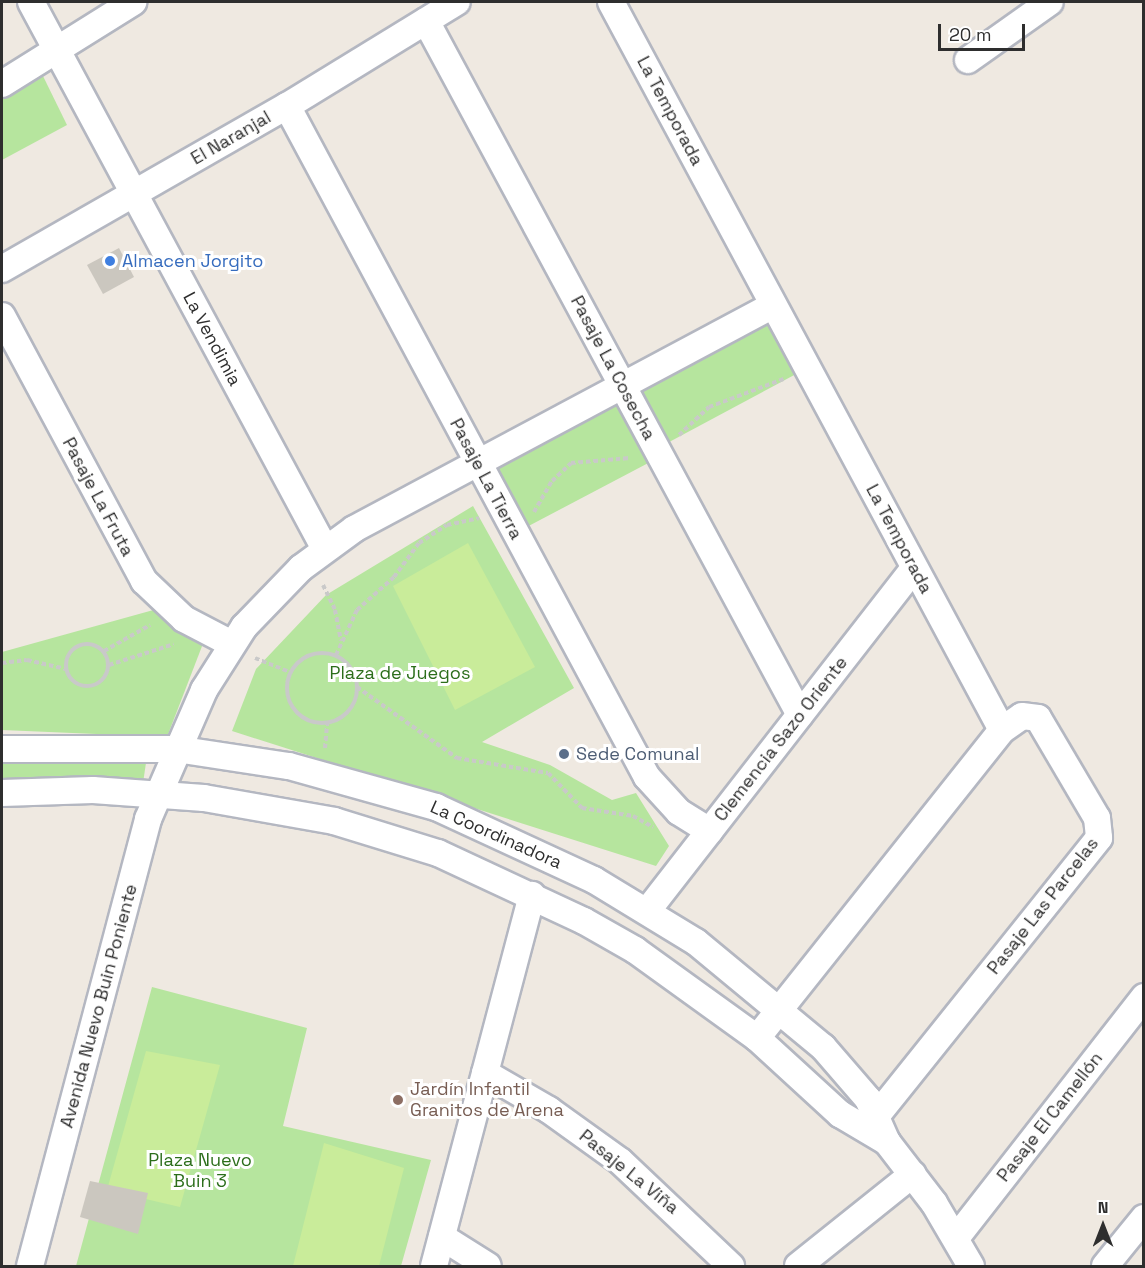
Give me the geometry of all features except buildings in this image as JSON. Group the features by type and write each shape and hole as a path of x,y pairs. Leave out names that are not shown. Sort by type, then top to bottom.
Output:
{"street":[{"name":"La Vendimia","path":"31,2 325,549"},
{"path":"2,84 133,2"},
{"name":"El Naranjal","path":"2,270 287,106 457,2"},
{"name":"La Temporada","path":"611,2 1002,730"},
{"path":"968,60 1050,2"},
{"name":"Pasaje La Cosecha","path":"426,21 800,715"},
{"name":"Pasaje La Tierra","path":"287,106 647,777 679,812 710,831"},
{"name":"Avenida Nuevo Buin Poniente","path":"30,1266 157,793 176,749 279,589 325,549 477,463 773,305"},
{"name":"Pasaje La Fruta","path":"2,316 139,572 174,611 205,632 240,650"},
{"name":"Clemencia Sazo Oriente","path":"648,910 914,568"},
{"name":"Pasaje Las Parcelas","path":"877,1114 1099,838 1097,818 1045,723 1022,716 1002,730"},
{"path":"757,1038 1002,730"},
{"name":"La Coordinadora","path":"2,749 176,749 300,769 426,804 538,851 648,910 781,1008 860,1087 877,1114 887,1142 913,1174 956,1238 971,1266"},
{"name":"La Coordinadora","path":"2,793 157,793 334,821 438,853 532,895 635,950 757,1038 840,1114 887,1142"},
{"path":"434,1266 532,895"},
{"name":"Pasaje El Camellón","path":"956,1238 1143,997"},
{"name":"Pasaje La Viña","path":"485,1072 549,1110 620,1161 731,1266"},
{"path":"798,1266 913,1174"},
{"path":"1105,1266 1143,1218"},
{"path":"442,1237 488,1266"}],"path":[{"path":"336,655 341,640 357,610 394,577 431,532 465,520 509,522"},
{"path":"319,580 335,610 341,640"},
{"path":"104,652 174,611"},
{"path":"109,664 205,632"},
{"path":"92,644 104,652 109,664 105,678 86,687 73,681 66,669 68,655 78,646 92,644"},
{"path":"240,650 290,672"},
{"path":"313,653 336,655 351,668 357,687 349,710 327,723 306,719 291,704 290,672 313,653"},
{"path":"2,663 27,660 66,669"},
{"path":"357,687 457,758 548,773 582,808 633,816 656,829"},
{"path":"325,748 327,723"}],"green space":[{"path":"42,74 67,125 2,160 2,96"},
{"path":"768,323 798,373 658,448 631,389"},
{"path":"620,396 654,460 521,530 487,466"},
{"name":"Plaza de Juegos","path":"473,506 574,688 482,742 550,765 612,800 636,793 669,846 656,866 232,731 256,669 326,595"},
{"path":"468,543 535,667 455,710 393,586"},
{"path":"157,609 204,641 167,737 2,730 2,652"},
{"path":"147,756 143,783 2,784 2,760"},
{"name":"Plaza Nuevo Buin 3","path":"152,987 307,1028 283,1126 431,1160 401,1266 76,1266"},
{"path":"146,1051 220,1065 180,1207 107,1190"},
{"path":"324,1143 404,1168 379,1266 293,1266"}],"place":[{"name":"Almacen Jorgito","path":"110,261"},
{"name":"Sede Comunal","path":"564,754"},
{"name":"Jardín Infantil Granitos de Arena","path":"398,1100"}]}
